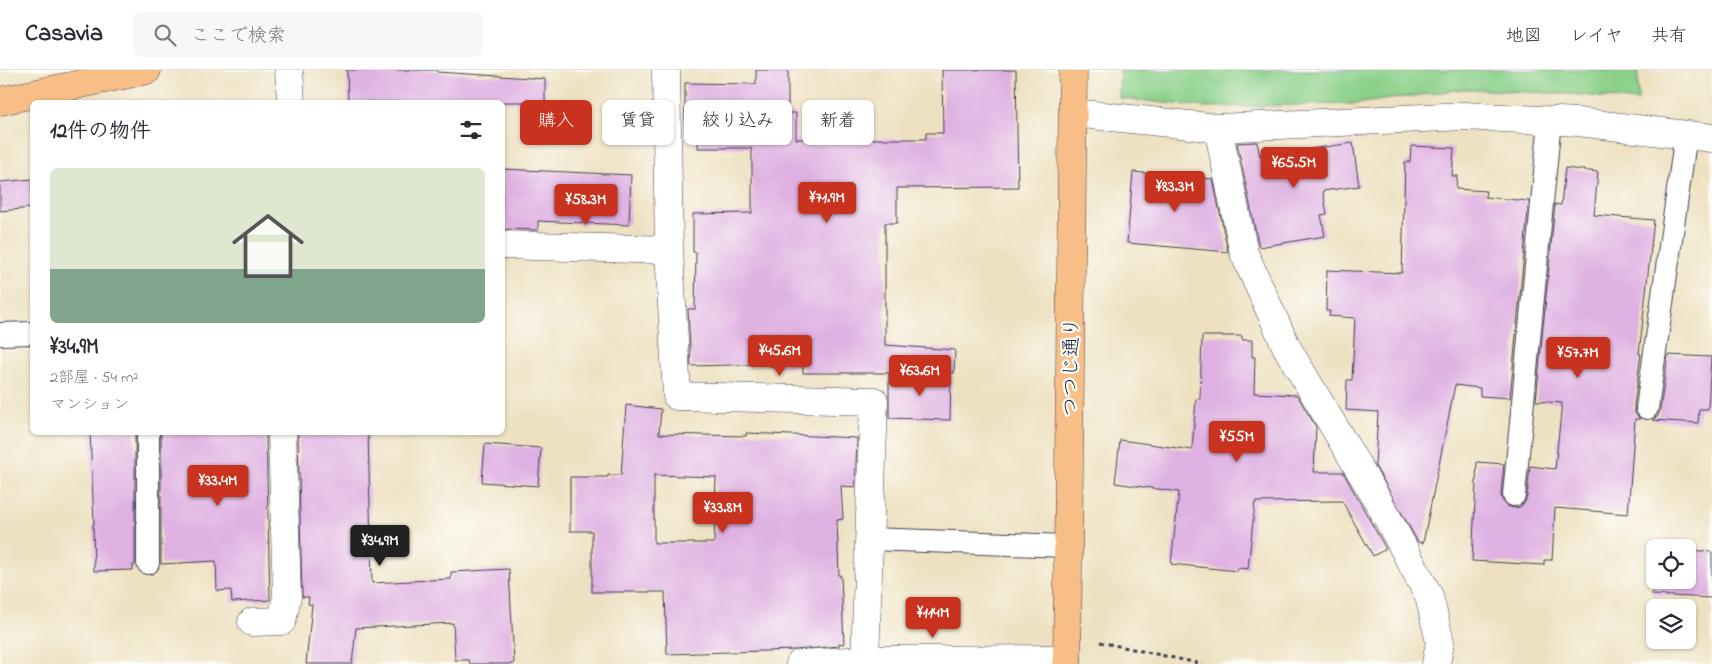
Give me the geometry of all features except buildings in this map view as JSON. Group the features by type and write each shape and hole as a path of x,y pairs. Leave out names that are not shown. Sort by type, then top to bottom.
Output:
{"main road":[{"path":"0,102 147,70"},
{"name":"つつじ通り","path":"1067,653 1073,70"}],"street":[{"path":"289,70 291,100"},
{"path":"666,70 669,250 677,396 874,400 865,660"},
{"path":"1073,113 1218,128 1464,116 1550,120 1699,136"},
{"path":"1218,128 1244,253 1286,348 1380,504 1429,596 1440,642 1436,664"},
{"path":"505,245 669,250"},
{"path":"252,622 282,622 288,596 282,435"},
{"path":"800,664 1067,653"}],"lane":[{"path":"1514,495 1550,120"},
{"path":"1647,408 1699,136"},
{"path":"0,334 30,333"},
{"path":"148,435 148,563"},
{"path":"869,539 1068,546"}],"path":[{"path":"1067,653 1202,664"}],"green space":[{"path":"1120,70 1638,70 1638,101 1571,94 1463,89 1355,104 1205,107 1119,98"}]}
